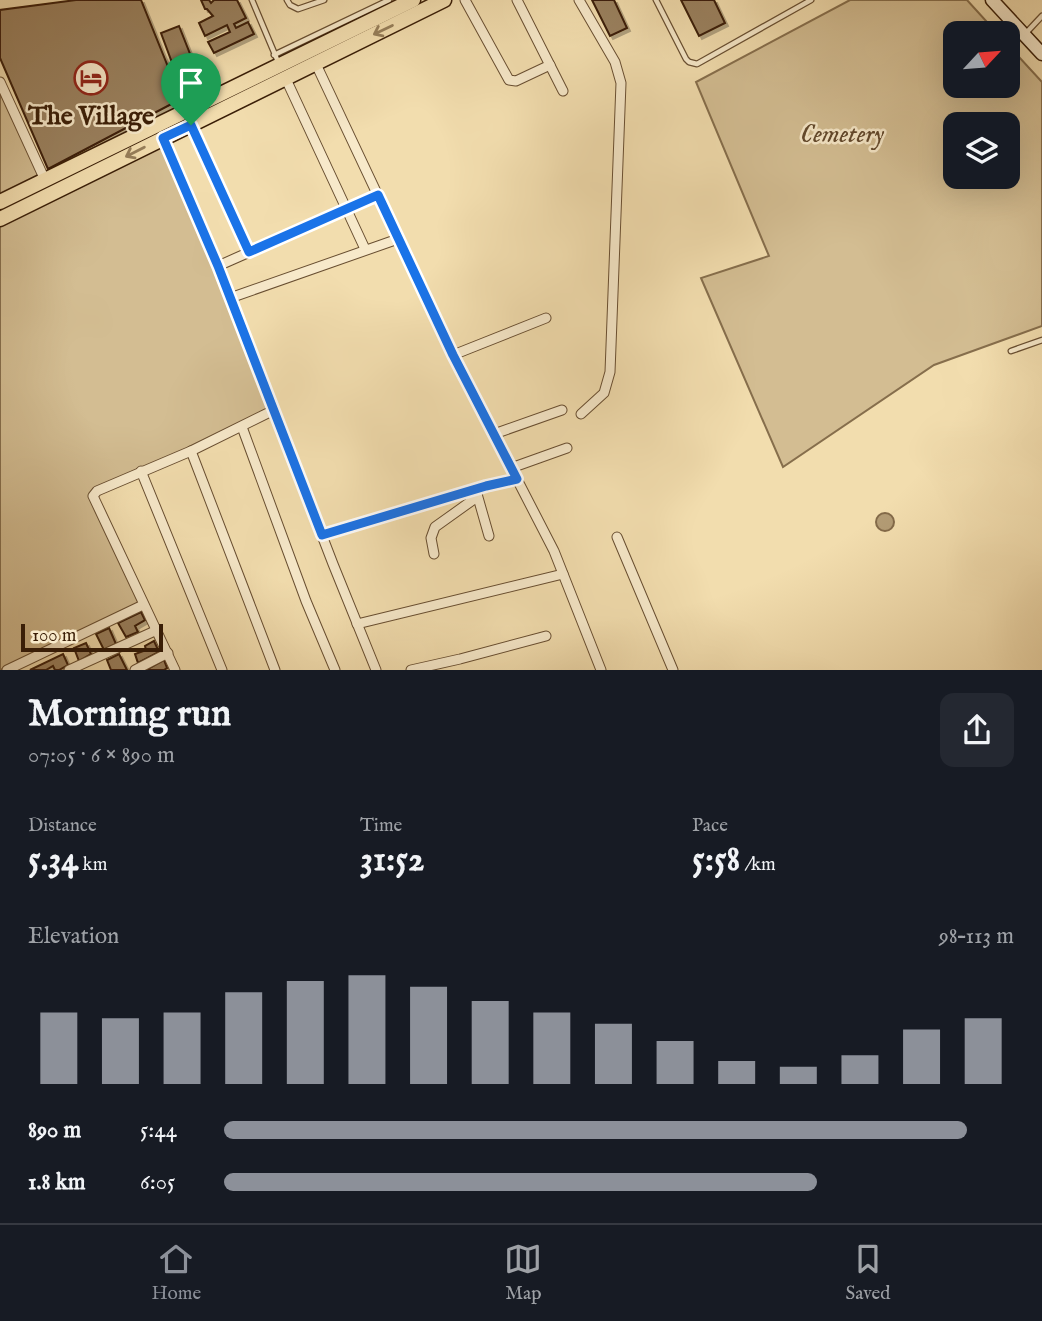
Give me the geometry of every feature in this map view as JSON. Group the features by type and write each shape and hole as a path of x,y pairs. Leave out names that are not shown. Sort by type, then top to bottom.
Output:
{"main road":[{"path":"0,219 279,66 413,0"},
{"path":"0,202 45,180 161,132 191,125 279,66 315,62 444,0"}],"street":[{"path":"465,0 509,80 516,81 550,65"},
{"path":"517,0 563,91"},
{"path":"579,0 615,62 621,83 610,372 604,393 581,414"},
{"path":"992,0 1042,54"},
{"path":"315,62 453,355 554,551 601,670"},
{"path":"279,66 365,249"},
{"path":"0,82 45,180"},
{"path":"191,125 249,252"},
{"path":"161,132 218,266 376,670"},
{"path":"218,266 378,195"},
{"path":"230,298 398,239"},
{"path":"453,355 547,318"},
{"path":"175,670 93,496 97,491 191,451 274,410"},
{"path":"494,434 562,410"},
{"path":"242,427 306,601 335,670"},
{"path":"511,468 568,448"},
{"path":"191,451 275,670"},
{"path":"141,471 222,670"},
{"path":"322,535 476,493 517,479"},
{"path":"476,493 489,536"},
{"path":"434,554 431,538 435,527 476,493"},
{"path":"617,537 673,670"},
{"path":"357,624 562,574"},
{"path":"6,670 143,605"},
{"path":"69,670 157,630"},
{"path":"411,670 546,636"},
{"path":"135,670 168,653"}],"lane":[{"path":"252,0 279,66 389,0"},
{"path":"287,0 294,8 299,9 324,0"},
{"path":"656,0 686,59 697,64 811,0"},
{"path":"1024,34 1042,16"},
{"path":"1011,351 1042,340"}],"green space":[{"name":"Cemetery","path":"850,0 967,0 986,21 943,21 943,98 1020,98 1020,58 1042,82 1042,326 934,365 783,467 701,278 769,256 696,82"},
{"path":"0,85 45,180 0,202"},
{"path":"163,138 274,410 93,496 139,603 0,670 0,217"}],"shaded area":[{"path":"881,513 889,513 894,522 892,529 881,531 876,526 876,518"}],"building":[{"name":"The Village","path":"76,0 141,0 181,99 48,169 0,58 0,10"},
{"path":"201,0 209,0 211,3 214,0 237,0 246,18 234,24 236,28 248,22 254,34 214,53 208,42 230,32 227,25 205,36 199,23 213,16 205,9"},
{"path":"592,0 614,0 627,28 610,36"},
{"path":"681,0 714,0 725,23 699,36"},
{"path":"179,26 196,69 177,76 161,33"},
{"path":"141,612 145,620 135,626 138,632 126,637 118,623"},
{"path":"109,628 116,644 104,650 96,634"},
{"path":"154,641 159,652 138,663 135,654 146,650 145,646"},
{"path":"86,643 91,654 79,661 74,648"},
{"path":"63,654 68,665 59,670 55,670 53,666 46,670 30,670"},
{"path":"119,654 127,670 111,670 107,660"},
{"path":"164,660 167,668 164,670 146,670"}],"place":[{"name":"The Village","path":"91,78"}],"route":[{"path":"191,125 249,252 378,195 453,355 517,479 322,535 218,266 163,138 191,125"}]}
